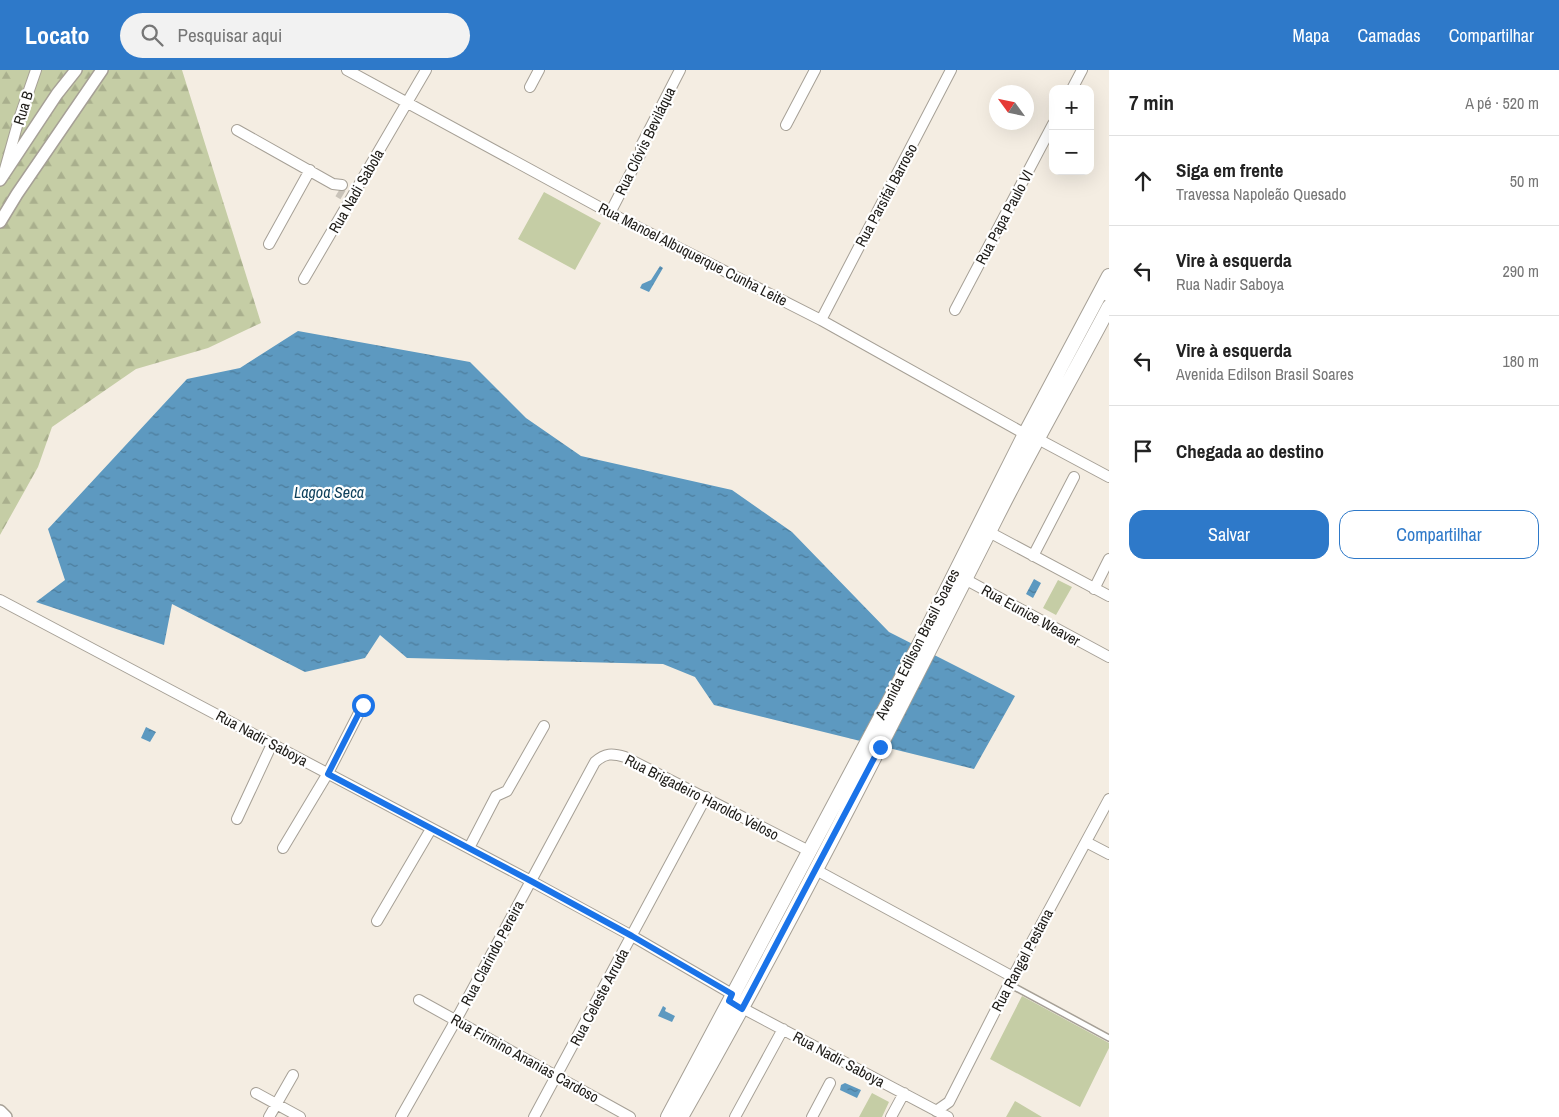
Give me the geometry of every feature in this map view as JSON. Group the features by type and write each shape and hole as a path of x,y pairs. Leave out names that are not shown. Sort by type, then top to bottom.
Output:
{"main road":[{"name":"Avenida Edilson Brasil Soares","path":"989,522 1025,434 1105,295 1109,276"},
{"name":"Avenida Edilson Brasil Soares","path":"681,1117 742,1009 816,870 873,746 959,576 1038,439 1109,307"},
{"name":"Avenida Edilson Brasil Soares","path":"668,1117 810,851 873,746"}],"street":[{"name":"Rua B","path":"2,177 36,70"},
{"path":"2,177 57,94 76,70"},
{"path":"0,222 102,70"},
{"name":"Rua Manoel Albuquerque Cunha Leite","path":"347,70 610,213 821,320 1025,434 1109,477"},
{"name":"Rua Nadi Sabola","path":"304,279 344,191 407,103 426,70"},
{"path":"530,87 539,70"},
{"name":"Rua Clóvis Beviláqua","path":"610,213 641,153 641,146 680,70"},
{"path":"786,125 815,70"},
{"name":"Rua Parsifal Barroso","path":"821,320 951,70"},
{"path":"1074,85 1082,70"},
{"path":"237,130 344,191"},
{"name":"Rua Papa Paulo VI","path":"955,310 1050,130"},
{"path":"269,244 310,170"},
{"path":"1033,556 1074,477"},
{"path":"989,522 1033,556 1109,596"},
{"path":"1094,588 1109,559"},
{"name":"Rua Eunice Weaver","path":"959,576 1109,658"},
{"name":"Rua Nadir Saboya","path":"0,600 632,936 731,998 742,1009 904,1094 934,1114 948,1117"},
{"path":"283,848 328,774 363,705"},
{"path":"469,848 496,796 507,791 544,726"},
{"path":"237,820 272,744"},
{"name":"Rua Brigadeiro Haroldo Veloso","path":"594,762 607,754 620,756 706,797 810,851"},
{"name":"Rua Clarindo Pereira","path":"401,1117 456,1020 594,762"},
{"name":"Rua Celeste Arruda","path":"534,1117 706,797"},
{"name":"Rua Rangel Pestana","path":"934,1114 949,1102 1011,981 1109,799"},
{"path":"377,922 432,828"},
{"path":"1086,842 1109,854"},
{"path":"816,870 1011,981"},
{"name":"Rua Firmino Ananias Cardoso","path":"419,1000 630,1117"},
{"path":"735,1117 783,1029"},
{"path":"269,1117 293,1075"},
{"path":"812,1117 830,1083"},
{"path":"256,1093 300,1117"},
{"path":"891,1117 904,1094"},
{"path":"0,1111 6,1117"}],"lane":[{"path":"1011,981 1109,1038"}],"green space":[{"path":"0,70 182,70 261,323 208,348 136,369 52,427 38,467 0,535"},
{"path":"544,192 601,223 575,270 518,239"},
{"path":"1058,580 1072,587 1056,615 1043,608"},
{"path":"1022,996 1109,1043 1109,1048 1080,1107 990,1059"},
{"path":"872,1093 889,1102 882,1117 859,1117"},
{"path":"1015,1101 1042,1117 1006,1117"}],"water":[{"path":"660,266 663,268 649,292 640,288 642,284 651,280"},
{"name":"Lagoa Seca","path":"298,331 470,362 526,418 581,456 732,490 792,532 889,632 1015,696 974,769 714,705 695,677 663,664 407,658 380,635 365,658 305,672 172,604 164,645 36,602 65,580 48,529 187,379 240,368"},
{"path":"1034,579 1041,583 1033,598 1026,594"},
{"path":"146,727 156,732 150,742 141,738"},
{"path":"663,1006 666,1008 665,1011 675,1016 672,1022 658,1016"},
{"path":"845,1083 861,1090 857,1098 840,1090 841,1085"}],"tunnel":[{"path":"338,192 343,195"}],"route":[{"path":"363,705 328,774 632,936 732,994 729,1001 742,1009 880,747"}]}
